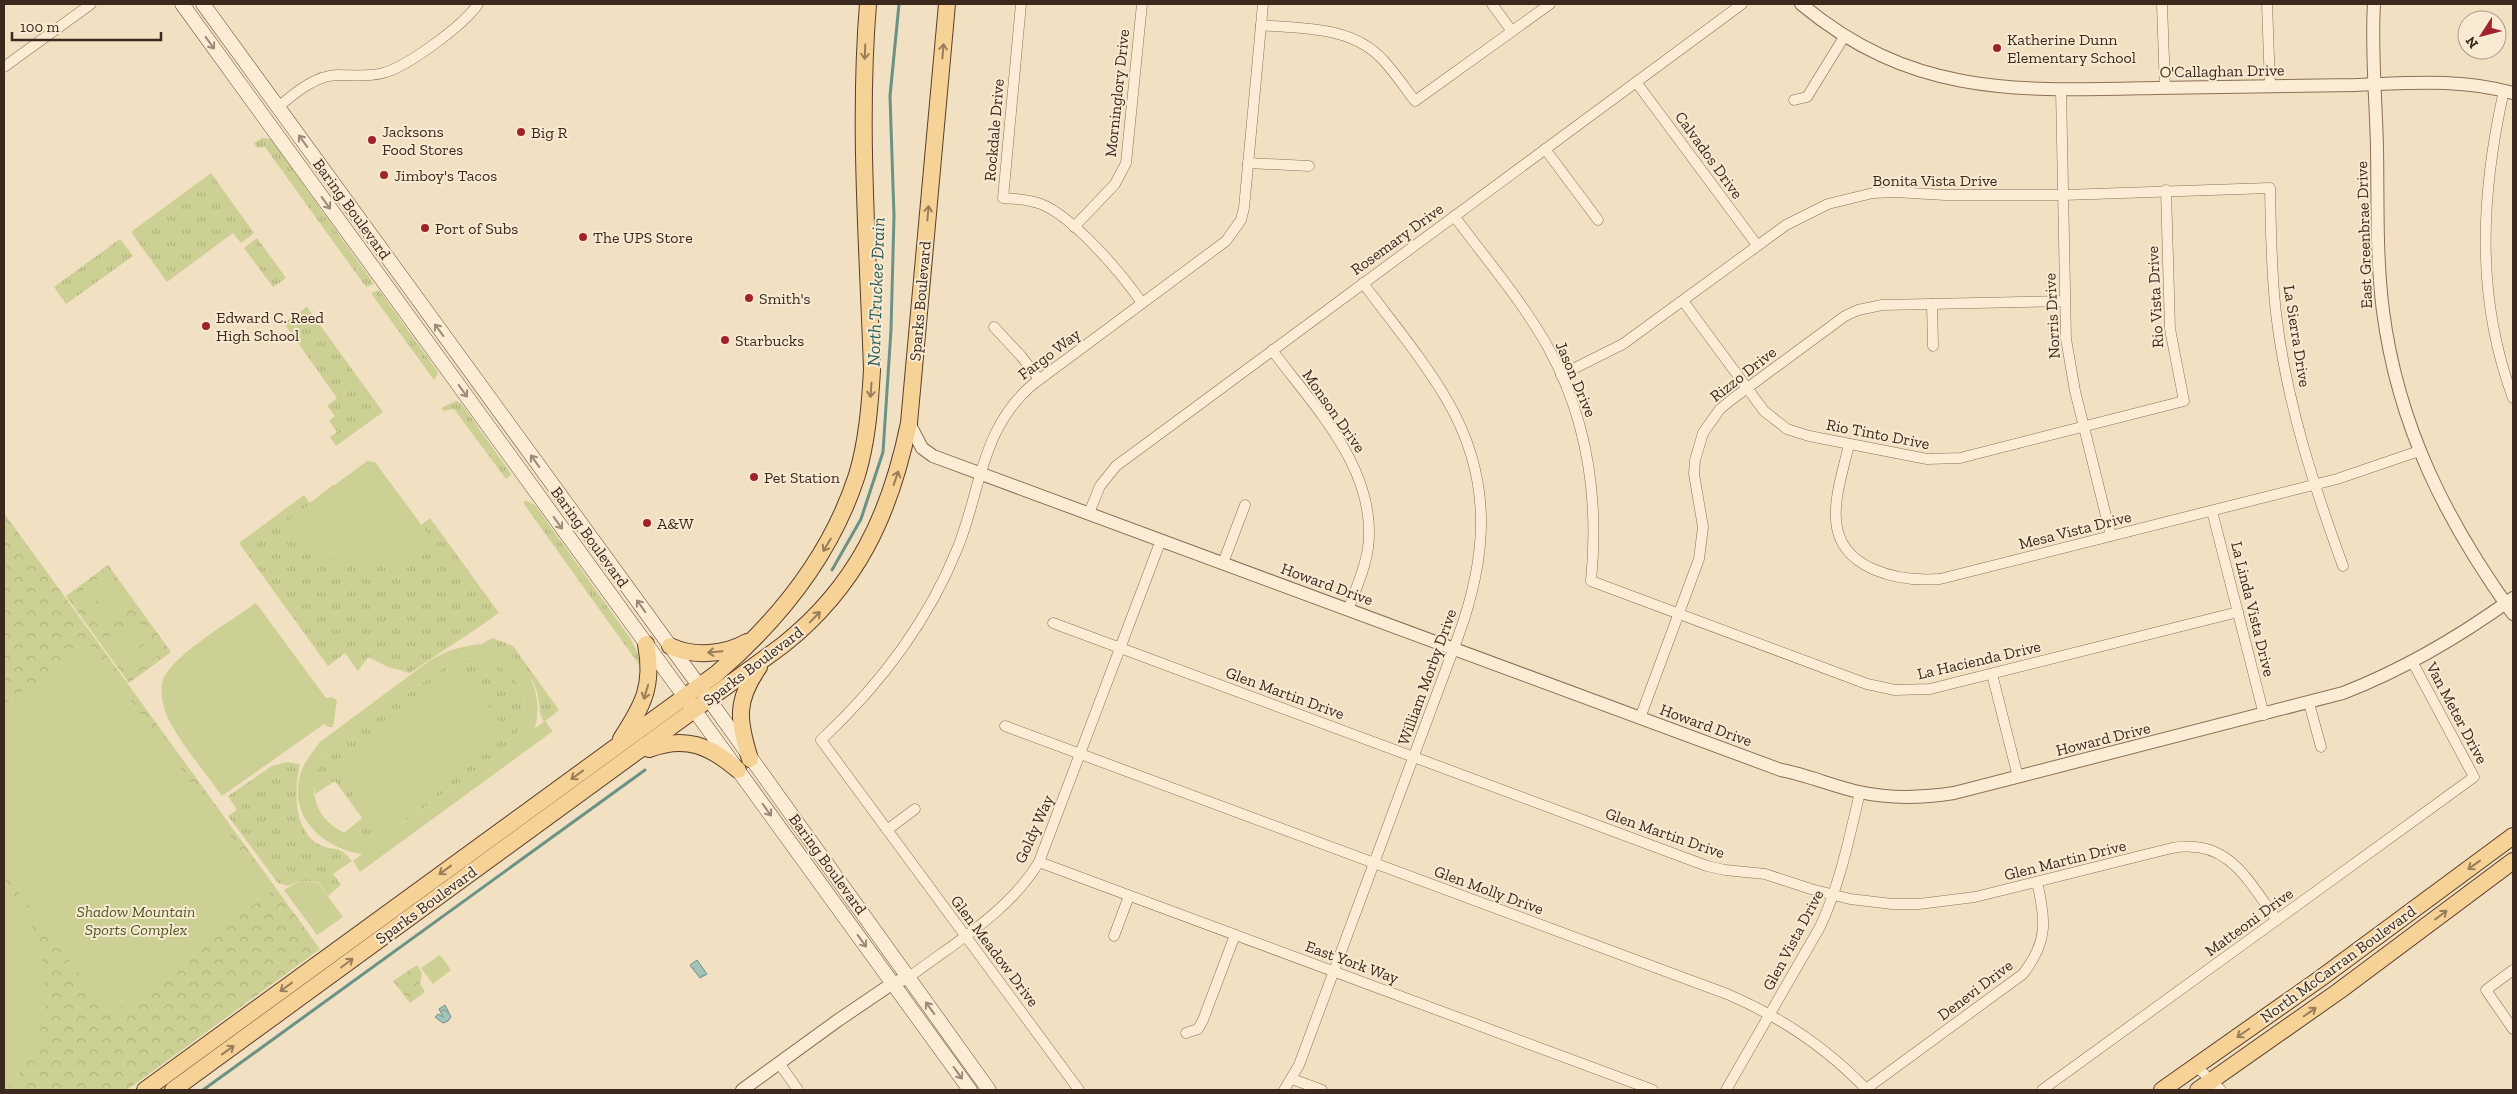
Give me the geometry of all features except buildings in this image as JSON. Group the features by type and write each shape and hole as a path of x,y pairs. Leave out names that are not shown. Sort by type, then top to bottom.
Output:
{"main road":[{"name":"Baring Boulevard","path":"182,4 690,704 744,765 908,978 989,1090"},
{"name":"Baring Boulevard","path":"203,4 704,693 744,765 893,983 970,1090"},
{"name":"Sparks Boulevard","path":"173,1090 638,753 704,693 758,636 800,586 830,540 857,474 865,438 872,370 864,104 864,50 868,4"},
{"name":"Sparks Boulevard","path":"704,693 764,659 800,631 819,613 854,569 877,528 890,498 899,470 909,423 947,4"},
{"path":"264,117 278,107"},
{"path":"670,646 688,652 722,652 739,647 758,636"},
{"path":"616,746 646,695 650,665 646,644"},
{"path":"638,753 674,742 713,750 744,765 740,705 750,680 764,659"},
{"name":"Sparks Boulevard","path":"145,1090 616,746 690,704"},
{"name":"North McCarran Boulevard","path":"2162,1090 2321,978 2513,836"},
{"name":"North McCarran Boulevard","path":"2210,1087 2513,861"},
{"path":"308,992 317,972 315,965"}],"street":[{"path":"4,67 91,4"},
{"path":"278,107 309,84 321,79 338,75 373,75 396,69 462,21 478,4"},
{"name":"Rockdale Drive","path":"1021,4 1003,198 1042,204 1053,210 1074,227 1118,272 1142,303"},
{"name":"Morninglory Drive","path":"1074,227 1115,184 1126,163 1142,4"},
{"name":"Fargo Way","path":"821,740 846,718 889,668 928,610 958,547 988,446 1005,413 1016,399 1039,379 1226,241 1234,232 1244,208 1263,4"},
{"path":"1492,4 1511,30"},
{"path":"1261,24 1332,31 1360,42 1384,60 1415,101 1511,30 1550,4"},
{"name":"Rosemary Drive","path":"1089,514 1100,486 1116,466 1742,4"},
{"name":"O'Callaghan Drive","path":"1801,4 1844,37 1894,62 1947,79 2002,88 2165,88 2432,82 2509,91"},
{"path":"2162,4 2165,88"},
{"path":"2267,4 2270,86"},
{"name":"East Greenbrae Drive","path":"2374,4 2379,268 2383,311 2398,387 2419,451 2458,532 2511,605"},
{"path":"1794,100 1808,96 1844,37"},
{"name":"Calvados Drive","path":"1636,82 1757,246"},
{"name":"Norris Drive","path":"2061,89 2065,301 2069,366 2111,536"},
{"path":"2509,91 2490,162 2486,198 2485,249 2495,332 2513,398"},
{"path":"1545,149 1598,220"},
{"path":"1248,163 1310,166"},
{"name":"Bonita Vista Drive","path":"1562,375 1622,344 1757,246 1806,214 1835,202 1873,193 1895,192 1945,195 2063,195 2166,190 2270,188"},
{"name":"La Sierra Drive","path":"2270,188 2276,313 2292,404 2313,485 2343,566"},
{"name":"Rio Vista Drive","path":"2166,190 2170,329 2184,401"},
{"name":"Jason Drive","path":"1454,216 1533,324 1562,375 1580,427 1590,473 1595,522 1591,581"},
{"name":"William Morby Drive","path":"1284,1090 1292,1079 1334,972 1454,649 1470,604 1480,550 1481,513 1475,470 1458,422 1447,400 1363,283"},
{"name":"Rio Tinto Drive","path":"1682,301 1764,411 1787,429 1809,436 1849,444 1928,459 1960,458 2184,401"},
{"name":"Rizzo Drive","path":"1640,718 1699,558 1703,527 1694,474 1698,445 1710,421 1720,409 1845,316 1858,310 1882,305 2065,301"},
{"path":"1932,304 1932,346"},
{"path":"994,327 1039,379"},
{"name":"Monson Drive","path":"1272,350 1346,452 1359,477 1364,493 1369,529 1368,548 1363,569 1348,610"},
{"name":"Howard Drive","path":"909,423 922,448 933,456 980,474 1781,770 1804,774 1860,792 1906,798 1930,797 2018,777 2309,703 2378,679 2413,663 2511,605"},
{"name":"Mesa Vista Drive","path":"1849,444 1836,507 1837,529 1840,540 1851,555 1865,566 1916,579 1940,579 2212,511 2374,468 2419,451"},
{"path":"1223,563 1244,505"},
{"name":"La Linda Vista Drive","path":"2212,511 2264,715"},
{"name":"Goldy Way","path":"742,1090 893,983 908,978 1005,905 1019,890 1039,862 1161,540"},
{"name":"La Hacienda Drive","path":"1591,581 1878,687 1912,691 1930,689 1992,674 2238,612"},
{"name":"Glen Martin Drive","path":"1053,623 1707,866 1725,870 1765,874 1834,896 1876,902 1919,904 1975,897 2172,848 2196,846 2220,854 2239,868 2277,920"},
{"name":"Van Meter Drive","path":"2413,663 2474,777"},
{"path":"1992,674 2018,777"},
{"path":"2309,703 2321,747"},
{"name":"Glen Molly Drive","path":"1005,726 1727,994 1769,1016 1822,1049 1866,1090"},
{"name":"Glen Meadow Drive","path":"821,740 932,893 966,934 1079,1090"},
{"name":"Matteoni Drive","path":"2042,1090 2474,777"},
{"name":"Glen Vista Drive","path":"1726,1090 1820,927 1834,896 1860,792"},
{"path":"887,830 916,809"},
{"name":"East York Way","path":"1039,862 1653,1090"},
{"name":"Denevi Drive","path":"1866,1090 2023,974 2038,951 2042,938 2043,910 2037,882"},
{"path":"1114,936 1129,896"},
{"path":"1186,1033 1198,1029 1203,1020 1236,935"},
{"path":"2513,970 2486,990 2513,1029"},
{"path":"779,1064 798,1090"},
{"path":"2196,1066 2210,1087"},
{"path":"1292,1079 1322,1090"}],"green space":[{"path":"262,138 271,139 374,284 366,287 265,147 257,148 254,143"},
{"path":"211,173 254,233 241,243 233,233 167,282 131,232"},
{"path":"257,238 286,278 273,287 244,248"},
{"path":"120,239 133,256 66,304 54,287"},
{"path":"379,290 435,368 438,373 434,380 371,293"},
{"path":"307,307 383,412 336,446 330,437 337,432 329,421 335,416 327,406 337,398 284,323"},
{"path":"456,401 461,403 507,468 511,475 506,479 454,409 444,411 441,408"},
{"path":"367,461 375,462 433,541 412,554 392,562 373,566 356,565 339,560 322,551 288,520"},
{"path":"333,485 400,496 421,525 430,518 499,613 410,673 388,667 368,657 358,671 345,653 328,666 239,543 304,495 310,503"},
{"path":"527,501 535,505 630,638 639,656 640,666 523,502"},
{"name":"Shadow Mountain Sports Complex","path":"4,513 320,949 127,1090 4,1090"},
{"path":"108,565 171,652 129,683 66,596"},
{"path":"104,574 114,588 85,608 76,595"},
{"path":"120,596 130,609 101,630 92,617"},
{"path":"256,603 326,698 331,697 337,700 333,727 328,727 324,724 222,796 171,724 163,703 162,685 168,670 190,649"},
{"path":"136,618 145,631 117,652 107,638"},
{"path":"492,638 513,646 559,710 544,722 534,683 529,675 515,662 482,644"},
{"path":"152,639 161,653 133,673 123,660"},
{"path":"482,644 509,654 520,663 534,686 537,699 535,728 545,721 553,731 360,872 353,861 362,854 335,846 323,838 305,818 299,805 300,775 308,758 320,742 429,661 448,651","holes":["479,658 495,664 508,672 517,682 523,694 525,707 523,721 517,735 507,749 396,828 375,836 355,836 338,829 325,818 316,803 314,785 319,767 332,748 451,662"]},
{"path":"82,646 91,646 271,892 110,1016 4,872 4,706"},
{"path":"479,658 495,664 508,672 517,682 523,694 525,707 523,721 517,735 507,749 390,832 370,838 343,834 362,818 335,781 315,794 315,775 323,758 332,748 451,662"},
{"path":"461,669 508,733 378,828 331,764"},
{"path":"287,762 300,764 296,796 297,808 304,829 318,844 343,852 352,861 333,874 341,885 328,896 318,882 299,881 288,886 278,883 228,816 237,810 228,796 272,766"},
{"path":"299,881 318,883 343,917 317,935 284,890"},
{"path":"4,884 25,911 35,933 44,970 45,989 41,1027 35,1045 27,1063 6,1090 4,1090"},
{"path":"440,955 451,970 433,984 421,968"},
{"path":"417,965 422,973 420,984 425,992 410,1003 393,981"}],"water":[{"path":"697,960 707,974 700,978 690,965"},
{"path":"445,1005 451,1017 443,1023 435,1017 438,1014 443,1017 439,1009"}],"waterway":[{"name":"North Truckee Drain","path":"832,570 861,519 883,452 891,330 894,216 890,96 899,4"},
{"path":"203,1090 645,770"}],"place":[{"name":"Katherine Dunn Elementary School","path":"1997,48"},
{"name":"Big R","path":"521,132"},
{"name":"Jacksons Food Stores","path":"372,140"},
{"name":"Jimboy's Tacos","path":"384,175"},
{"name":"Port of Subs","path":"425,228"},
{"name":"The UPS Store","path":"583,237"},
{"name":"Smith's","path":"749,298"},
{"name":"Edward C. Reed High School","path":"206,326"},
{"name":"Starbucks","path":"725,340"},
{"name":"Pet Station","path":"754,477"},
{"name":"A&W","path":"647,523"}]}
